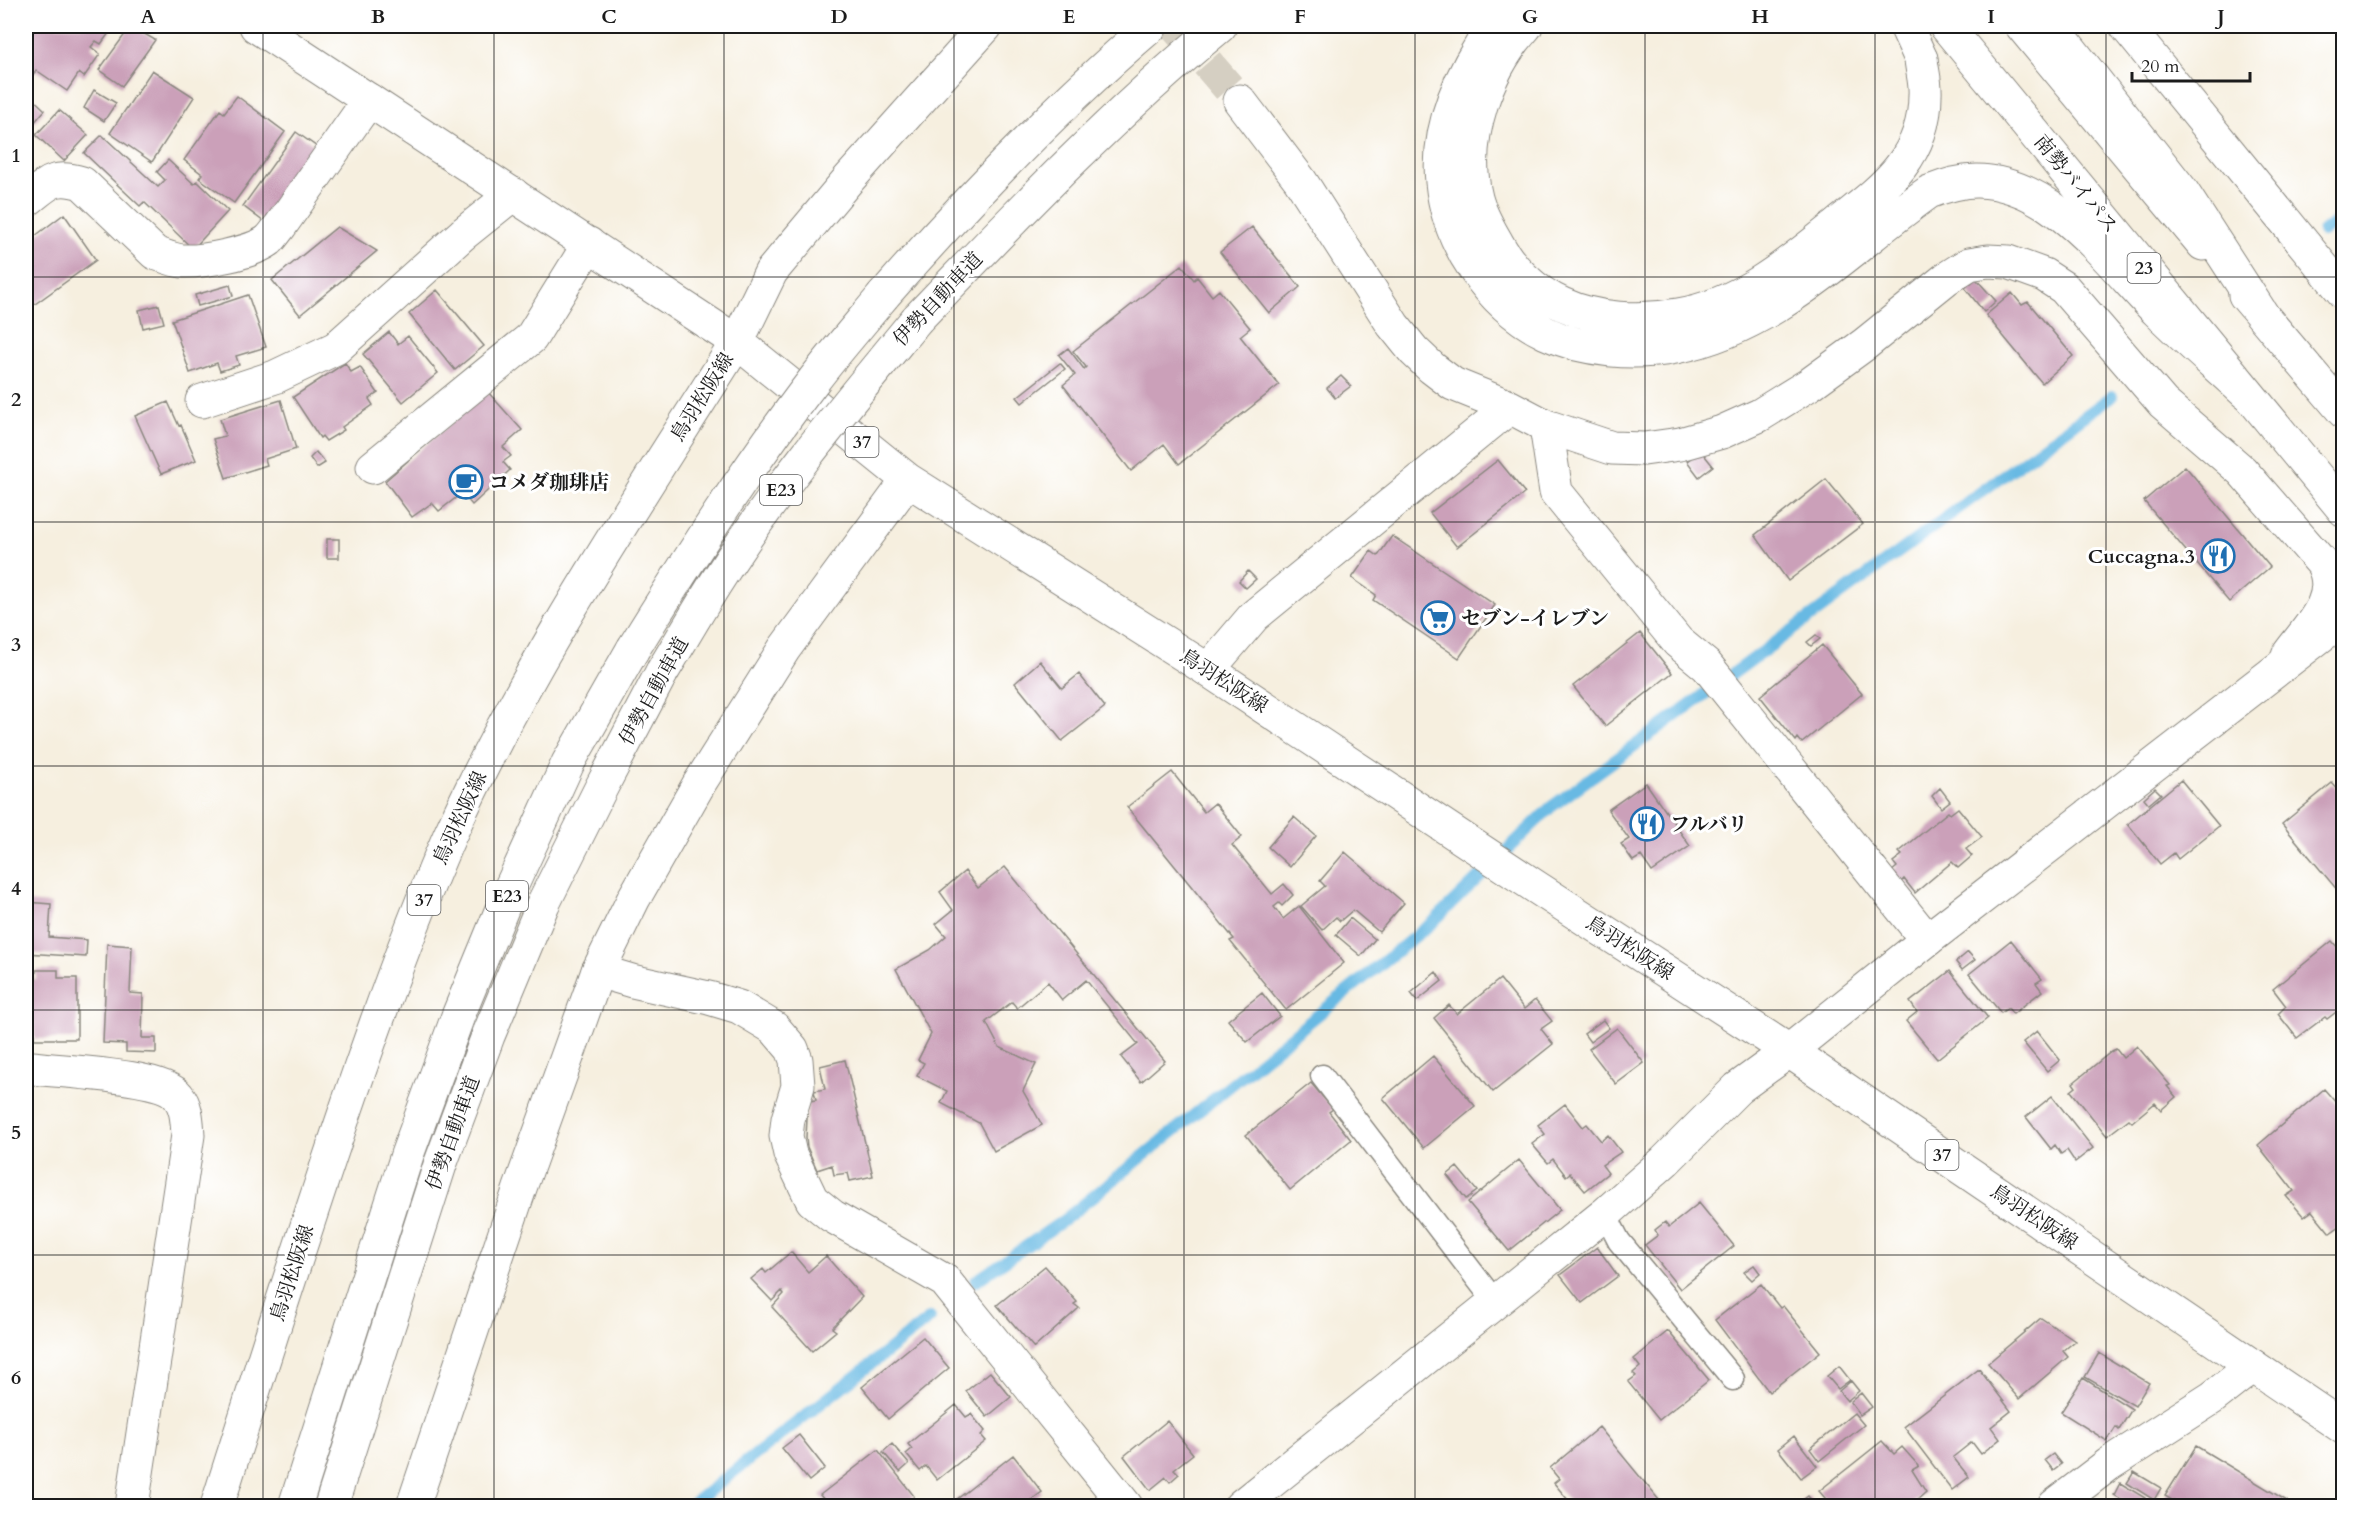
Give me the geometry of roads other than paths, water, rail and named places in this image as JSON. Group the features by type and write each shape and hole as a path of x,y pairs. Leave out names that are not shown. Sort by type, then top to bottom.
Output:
{"main road":[{"name":"鳥羽松阪線","path":"256,26 737,342 908,480 1208,670 1789,1051 2343,1428"},
{"path":"737,342 771,272 848,180 986,26"},
{"name":"伊勢自動車道","path":"295,1506 407,1155 458,1016 511,887 568,764 633,649 690,556 750,467 815,379 884,296 929,244 1024,144 1151,26"},
{"name":"伊勢自動車道","path":"331,1506 440,1165 488,1036 543,904 662,672 720,577 780,491 850,400 917,320 1065,167 1162,74 1220,26"},
{"path":"1494,26 1477,50 1460,82 1448,115 1442,179 1446,209 1457,239 1474,269 1518,315 1545,333 1575,344 1638,350 1674,348 1705,340 1738,328 1797,293 1929,192 1953,184 1978,181 2005,185 2031,194 2059,212 2159,313 2246,393"},
{"path":"1526,26 1502,59 1488,87 1479,114 1473,146 1472,172 1476,199 1487,226 1502,252 1519,274 1540,292 1561,304 1587,314 1647,318 1678,315 1708,308 1770,276 1868,200 1903,166 1916,145 1924,121 1926,93 1920,59 1906,26"},
{"name":"南勢バイパス","path":"1946,26 2343,510"},
{"path":"2022,26 2343,412"},
{"path":"2052,26 2182,191 2263,316"},
{"path":"2127,26 2343,293"},
{"path":"26,201 59,178 70,180 82,183 155,253 183,261 242,251 269,240 369,100"},
{"path":"1240,101 1300,180 1393,325 1414,351 1432,368 1453,384 1510,407 1546,426 1612,448 1644,449 1680,444 1722,432 1760,415 1810,384 1865,344 1947,278 1969,264 1988,261 2008,262 2044,275 2064,288 2163,403 2242,471 2322,563 2329,580 2325,603 2278,669"},
{"path":"202,400 275,377 336,348 463,234 513,194"},
{"path":"373,467 531,338 590,244"},
{"name":"鳥羽松阪線","path":"217,1506 332,1150 389,988 449,838 515,703 593,571 737,342"},
{"path":"1208,670 1254,616 1510,407"},
{"path":"1546,426 1556,492 1678,642 1707,666 1927,940"},
{"path":"413,1506 531,1155 598,971 634,898 693,794 784,649 908,480"},
{"path":"1241,1506 1605,1214 1665,1161 1738,1088 1789,1051 1927,940 2343,618"},
{"path":"598,971 739,1007 774,1028 792,1049 796,1060 798,1086 788,1119 786,1136 790,1154 812,1200 832,1216 945,1281 1126,1506"},
{"path":"26,1067 151,1082 177,1094 186,1112 188,1135 132,1506"},
{"path":"2054,1506 2109,1464 2212,1398 2253,1366"}],"lane":[{"path":"1322,1076 1495,1302"},
{"path":"1605,1214 1619,1241 1732,1379"}],"waterway":[{"path":"2323,232 2344,215"},
{"path":"976,1281 1064,1220 1433,922 1551,807 2112,396"},
{"path":"690,1506 930,1318"}],"tunnel":[{"path":"1175,26 1240,101"}],"place":[{"name":"コメダ珈琲店","path":"466,482"},
{"name":"Cuccagna.3","path":"2218,556"},
{"name":"セブン-イレブン","path":"1438,618"},
{"name":"フルバリ","path":"1647,824"}]}
